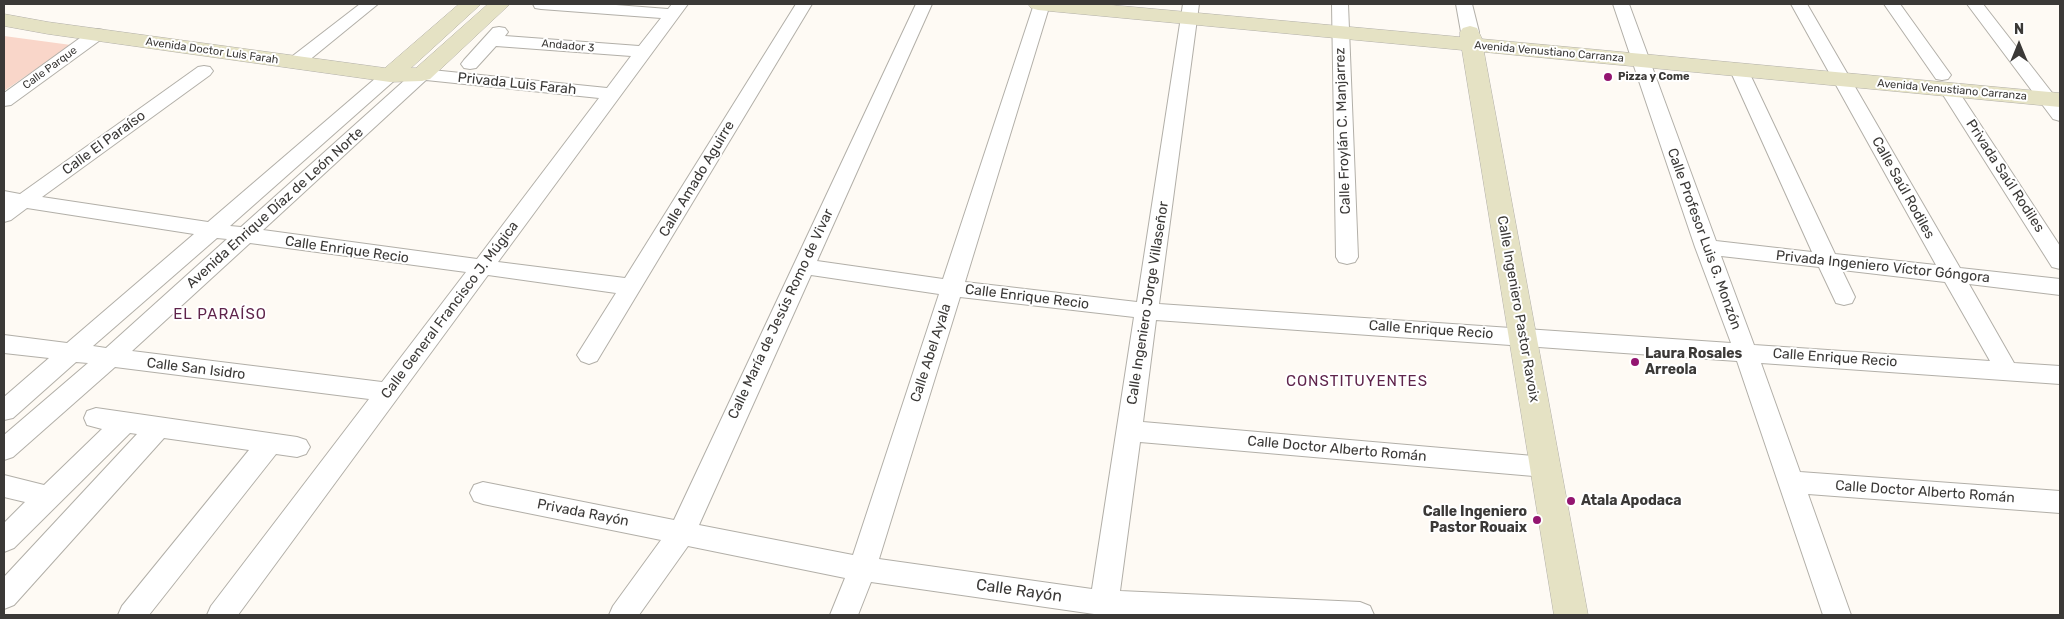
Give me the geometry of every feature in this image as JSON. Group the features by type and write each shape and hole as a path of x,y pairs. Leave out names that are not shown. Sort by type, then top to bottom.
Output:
{"street":[{"path":"346,4 368,5"},
{"name":"Avenida Enrique Díaz de León Norte","path":"4,411 472,4"},
{"name":"Avenida Enrique Díaz de León Norte","path":"4,450 110,358 500,4"},
{"path":"541,4 676,9"},
{"name":"Calle Amado Aguirre","path":"590,355 804,4"},
{"name":"Calle María de Jesús Romo de Vivar","path":"623,615 682,532 924,4"},
{"name":"Avenida Venustiano Carranza","path":"1038,4 1190,10 1340,19 1471,39 1946,82 2053,97"},
{"name":"Calle Abel Ayala","path":"844,615 862,568 1042,4"},
{"name":"Avenida Venustiano Carranza","path":"1156,4 1190,10"},
{"name":"Calle Ingeniero Pastor Ravoix","path":"1464,4 1571,615"},
{"name":"Calle Profesor Luis G. Monzón","path":"1621,4 1637,54 1745,351 1837,615"},
{"name":"Calle Saúl Rodiles","path":"1799,4 1951,275 2008,371"},
{"name":"Privada Saúl Rodiles","path":"1892,4 1946,82 2060,262"},
{"path":"1975,4 2053,97"},
{"path":"296,62 368,5"},
{"name":"Calle General Francisco J. Múgica","path":"221,615 676,9"},
{"name":"Calle Ingeniero Jorge Villaseñor","path":"1104,603 1128,430 1148,311 1190,10"},
{"name":"Calle Froylán C. Manjarrez","path":"1340,19 1347,257"},
{"name":"Avenida Doctor Luis Farah","path":"4,20 390,75 422,74"},
{"name":"Calle Parque","path":"4,101 97,34"},
{"path":"470,64 492,40"},
{"name":"Andador 3","path":"453,46 492,40 643,52"},
{"name":"Avenida Venustiano Carranza","path":"1637,54 1739,70 1838,73"},
{"path":"1739,70 1844,297"},
{"name":"Calle El Paraíso","path":"4,215 14,199 204,71"},
{"name":"Privada Luis Farah","path":"422,74 612,94"},
{"name":"Calle Enrique Recio","path":"14,199 210,230 631,287"},
{"name":"Privada Ingeniero Víctor Góngora","path":"1706,247 2060,287"},
{"name":"Calle Enrique Recio","path":"803,266 952,288 1148,311 1745,351 2060,375"},
{"name":"Calle San Isidro","path":"4,344 388,392"},
{"path":"96,418 297,446"},
{"path":"4,540 14,517 49,497 125,422"},
{"path":"4,596 158,427"},
{"name":"Calle Doctor Alberto Román","path":"1128,430 1545,467"},
{"path":"132,615 270,443"},
{"name":"Calle Doctor Alberto Román","path":"1790,482 2060,502"},
{"path":"4,486 49,497"},
{"name":"Privada Rayón","path":"483,494 682,532"},
{"name":"Calle Rayón","path":"682,532 862,568 1104,603 1360,615"}],"shaded area":[{"path":"4,36 71,45 4,91"}],"place":[{"name":"Pizza y Come","path":"1608,77"},
{"name":"Laura Rosales Arreola","path":"1635,362"},
{"name":"Atala Apodaca","path":"1571,501"},
{"name":"Calle Ingeniero Pastor Rouaix","path":"1537,520"}],"district":[{"name":"EL PARAÍSO","path":"220,315"},
{"name":"CONSTITUYENTES","path":"1357,382"}]}
